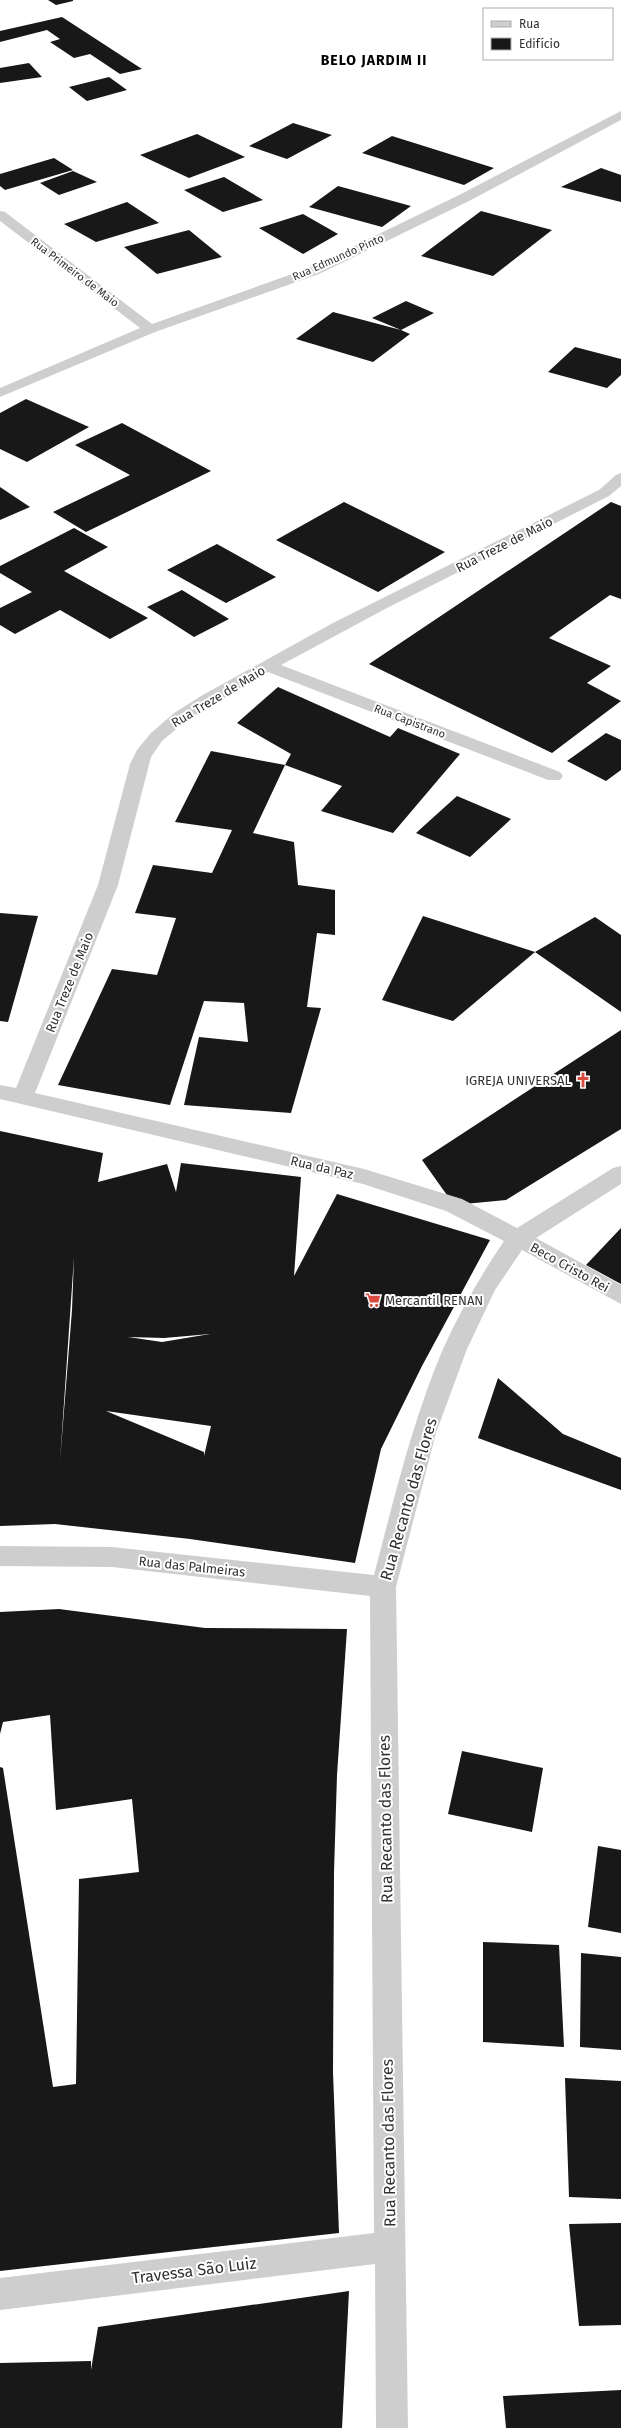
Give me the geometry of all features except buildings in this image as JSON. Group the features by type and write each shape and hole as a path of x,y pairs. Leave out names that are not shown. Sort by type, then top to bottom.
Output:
{"street":[{"name":"Rua Edmundo Pinto","path":"0,393 150,329 314,271 464,198 621,116"},
{"name":"Rua Primeiro de Maio","path":"0,215 150,329"},
{"name":"Rua Treze de Maio","path":"23,1096 108,885 118,855 130,804 133,781 140,760 147,748 168,726 187,712 267,666 613,495 621,478"},
{"name":"Rua Capistrano","path":"267,666 554,776"},
{"name":"Rua da Paz","path":"0,1092 23,1096 364,1177 454,1205 518,1238"},
{"path":"518,1238 621,1174"},
{"name":"Beco Cristo Rei","path":"518,1238 621,1295"},
{"name":"Rua Recanto das Flores","path":"392,2428 383,1587 424,1433 455,1348 486,1286 518,1238"},
{"name":"Rua das Palmeiras","path":"0,1556 112,1557 383,1587"},
{"name":"Travessa São Luiz","path":"0,2294 389,2247"}],"place":[{"name":"IGREJA UNIVERSAL","path":"583,1080"},
{"name":"Mercantil RENAN","path":"373,1300"}],"district":[{"name":"BELO JARDIM II","path":"374,60"}]}
